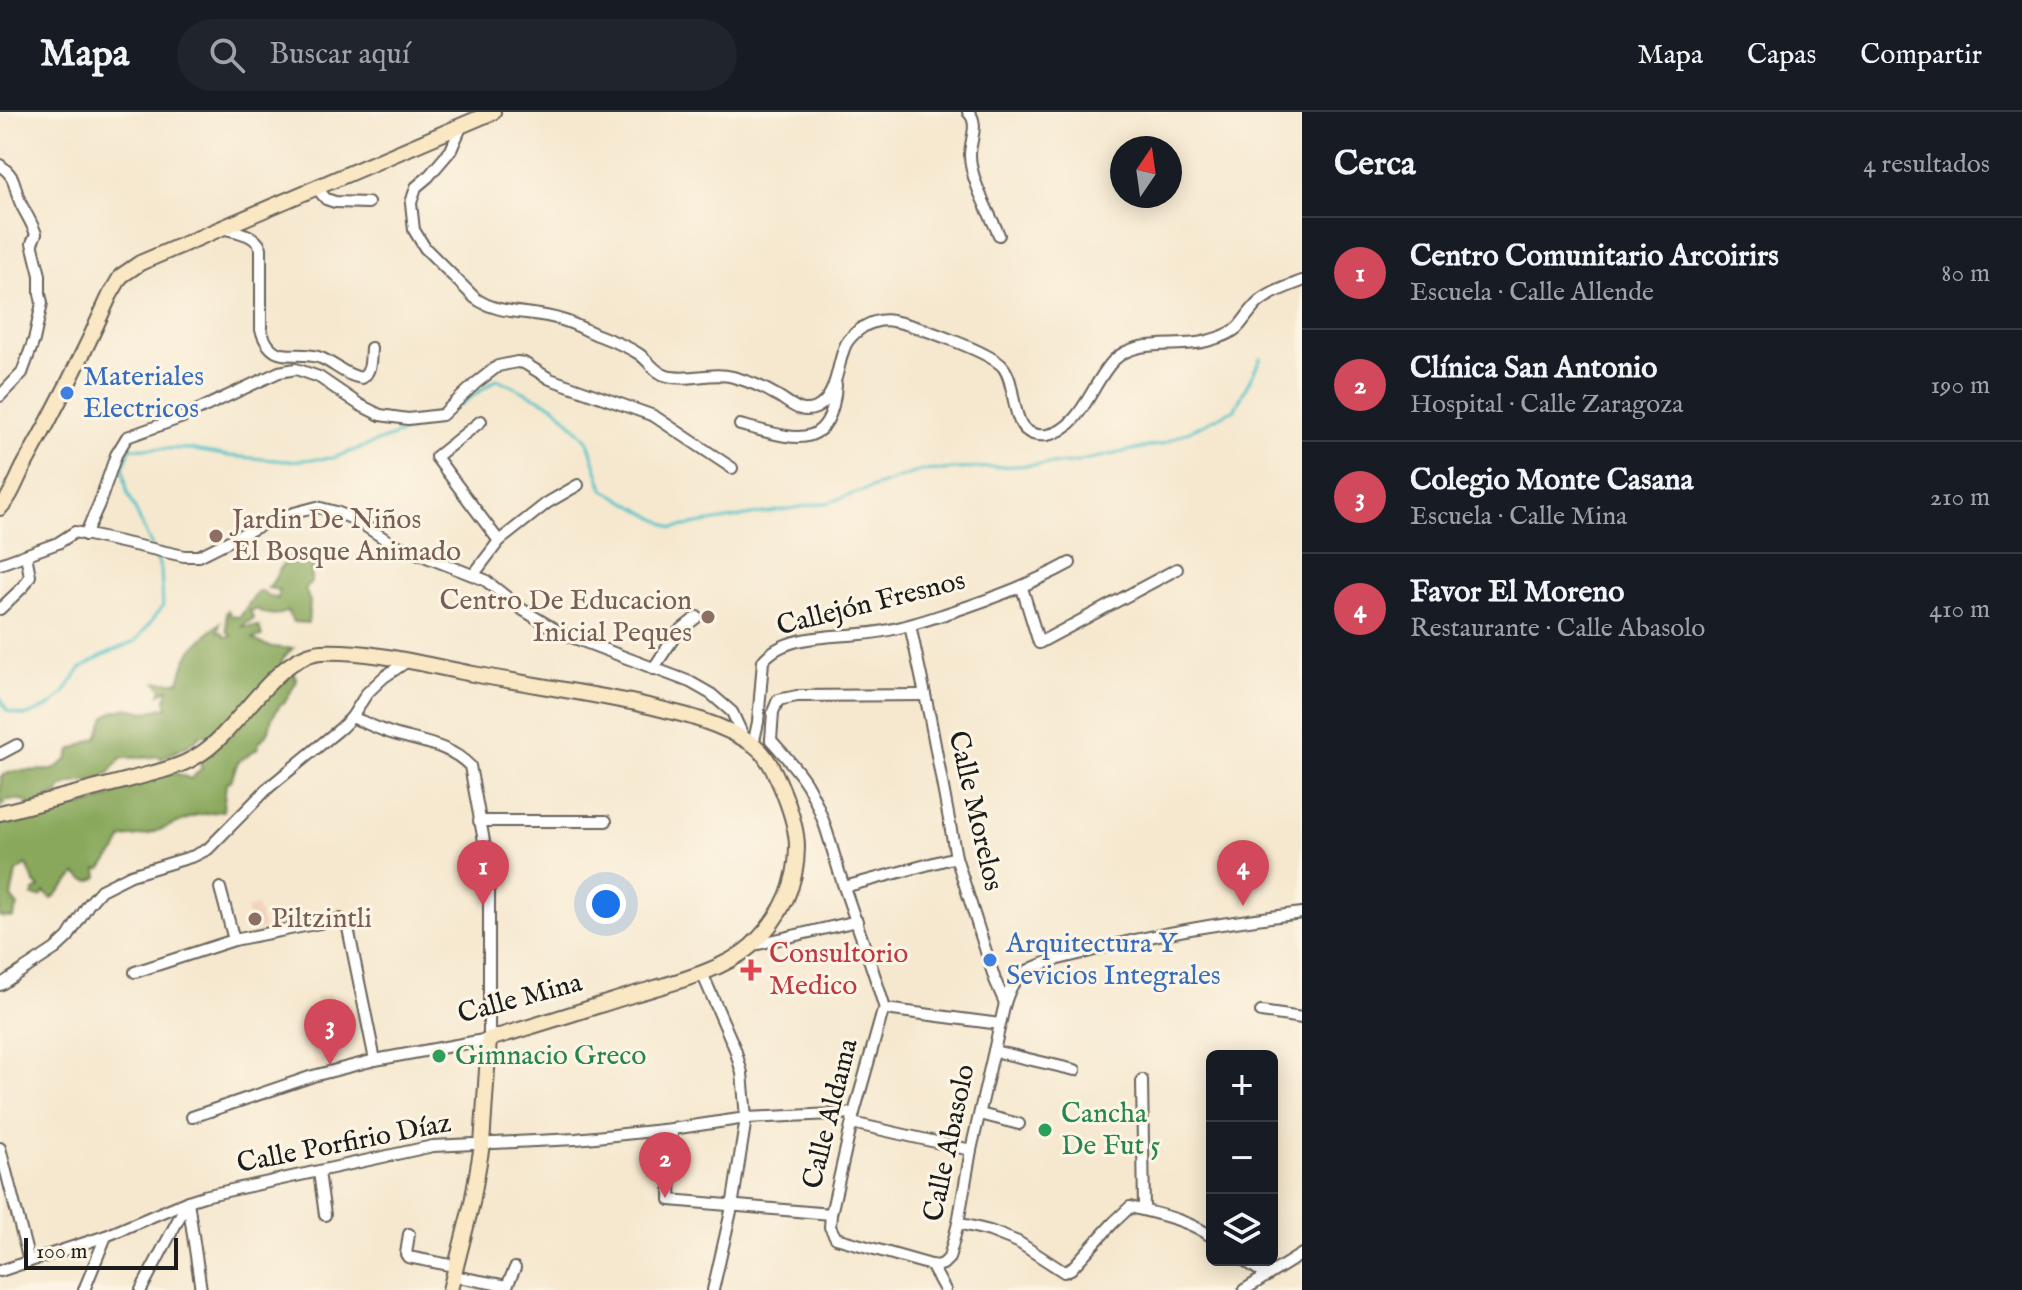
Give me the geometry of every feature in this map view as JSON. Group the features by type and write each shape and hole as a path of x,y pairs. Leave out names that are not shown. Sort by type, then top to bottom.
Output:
{"street":[{"path":"0,508 49,422 121,276 140,263 493,112"},
{"path":"968,112 974,124 970,156 999,235"},
{"path":"462,124 451,150 416,187 411,203 414,230 434,258 484,304 565,320 622,344 667,376 714,374 733,377 802,410 817,408 828,396 837,378"},
{"path":"0,165 12,174 21,203 36,234 32,243 40,275 42,303 34,340 22,373 0,396"},
{"path":"316,187 326,199 335,202 368,203"},
{"path":"222,228 246,234 261,248 261,330 272,350 282,355 322,359 354,377 362,378 370,367 371,348"},
{"path":"740,425 791,438 807,438 825,427 835,405 837,378 846,344 856,331 872,322 891,320 990,356 1003,366 1009,378 1019,423 1030,433 1048,435 1069,425 1081,412 1114,360 1129,350 1203,342 1221,336 1237,329 1259,302 1302,281"},
{"path":"0,564 58,543 75,532 85,535 116,455 127,437 183,417 279,372 296,369 319,377 380,415 408,419 442,415 498,366 524,363 550,379 654,416 732,468"},
{"path":"481,421 436,457 499,541"},
{"path":"474,574 499,541 547,503 578,485"},
{"name":"Calle Aldama","path":"85,535 184,556 199,556 259,526 294,513 317,507 336,512 356,520 406,550 474,574 561,633 690,682 711,694 732,712 756,743 806,783 828,832 885,1009 853,1118 830,1227 836,1238 934,1266"},
{"path":"0,609 30,576 26,555"},
{"name":"Callejón Fresnos","path":"756,743 763,661 768,654 795,642 826,636 866,634 910,625 1022,588 1070,563"},
{"path":"1022,588 1039,643 1177,569"},
{"path":"653,669 677,633 697,617"},
{"name":"Calle Morelos","path":"910,625 956,857 1005,1003"},
{"path":"0,813 168,769 197,757 221,738 289,664 306,655 321,652 356,654 611,698 705,720 756,743 782,787 797,837 797,863 792,889 782,910 751,946"},
{"path":"0,985 68,937 101,890 131,875 208,849 268,788 341,728 367,693 406,662"},
{"path":"756,743 778,700 797,696 925,695"},
{"path":"352,717 447,750 460,756 470,766 489,868 489,1039 482,1145 472,1203 452,1277"},
{"path":"0,754 17,745"},
{"path":"479,821 606,821"},
{"path":"844,887 956,857"},
{"path":"220,888 234,940"},
{"name":"Calle Abasolo","path":"934,1266 943,1264 949,1258 1005,1003 1010,987 1022,973 1108,946 1302,913"},
{"path":"135,972 234,940 334,919 344,922 348,928 375,1060"},
{"name":"Calle Mina","path":"192,1117 313,1076 375,1060 489,1039 702,973 751,946 857,921"},
{"path":"702,973 735,1049 742,1073 746,1118 732,1207 713,1290"},
{"path":"885,1009 1000,1024"},
{"path":"1261,1012 1302,1018"},
{"path":"994,1051 1075,1070"},
{"path":"1142,1080 1144,1210"},
{"path":"980,1114 1019,1124"},
{"name":"Calle Porfirio Díaz","path":"0,1271 106,1236 188,1201 433,1146 576,1139 746,1118 853,1118 971,1150"},
{"path":"672,1129 670,1200 831,1214"},
{"path":"0,1148 29,1261"},
{"path":"319,1172 325,1215"},
{"path":"141,1290 188,1201"},
{"path":"188,1201 201,1290"},
{"path":"958,1223 1018,1242 1064,1272 1071,1269 1130,1207 1169,1217 1206,1232"},
{"path":"409,1234 408,1257 452,1277 507,1286 515,1268"},
{"path":"84,1290 106,1236"},
{"path":"1244,1290 1302,1254"},
{"path":"934,1266 945,1290"},
{"path":"1253,1266 1267,1276"}],"shaded area":[{"name":"Piltzintli","path":"257,906 264,929 252,932 246,909"},
{"path":"331,994 342,1059 315,1067 312,1052 325,1048 316,997"}],"green space":[{"path":"294,555 320,568 311,569 311,582 305,589 310,602 308,623 293,622 287,611 272,614 257,609 250,611 254,619 242,627 259,626 262,636 253,638 261,644 293,648 283,658 279,674 294,673 297,681 272,718 269,731 258,748 238,762 231,780 226,783 223,811 197,815 147,835 123,838 117,850 101,869 97,869 98,877 91,881 76,874 52,899 44,892 41,897 32,896 40,888 27,865 16,872 11,897 18,906 13,918 0,917 0,819 2,823 11,824 15,819 47,812 52,802 58,800 73,807 105,799 115,795 110,789 157,766 191,779 201,769 200,758 219,736 200,735 162,759 158,756 121,758 101,779 69,784 32,807 23,800 5,800 0,807 1,776 14,771 53,770 67,760 71,750 97,738 105,717 113,712 127,708 146,712 168,707 168,688 160,694 162,688 156,682 179,681 191,651 220,623 218,632 225,637 232,636 227,631 228,610 231,616 240,617 256,593 262,591 278,599 279,590 268,588 285,562"}],"waterway":[{"path":"460,405 497,379 556,407 588,441 603,489 673,528 830,502 920,471 1071,463 1162,444 1235,409 1261,358"},
{"path":"152,547 127,491 123,467 131,448 188,449 286,461 333,458 437,420"},
{"path":"0,697 7,711 25,716 50,706 64,693 80,669 136,641 163,606 161,571 155,554"}],"place":[{"name":"Materiales Electricos","path":"67,393"},
{"name":"Jardin De Niños El Bosque Animado","path":"216,536"},
{"name":"Centro De Educacion Inicial Peques","path":"708,617"},
{"name":"Centro Comunitario Arcoirirs","path":"483,906"},
{"name":"Favor El Moreno","path":"1243,906"},
{"name":"Piltzintli","path":"255,919"},
{"name":"Arquitectura Y Sevicios Integrales","path":"990,960"},
{"name":"Consultorio Medico","path":"751,970"},
{"name":"Gimnacio Greco","path":"439,1056"},
{"name":"Colegio Monte Casana","path":"330,1065"},
{"name":"Cancha De Fut 5","path":"1045,1130"},
{"name":"Clínica San Antonio","path":"665,1198"}]}
